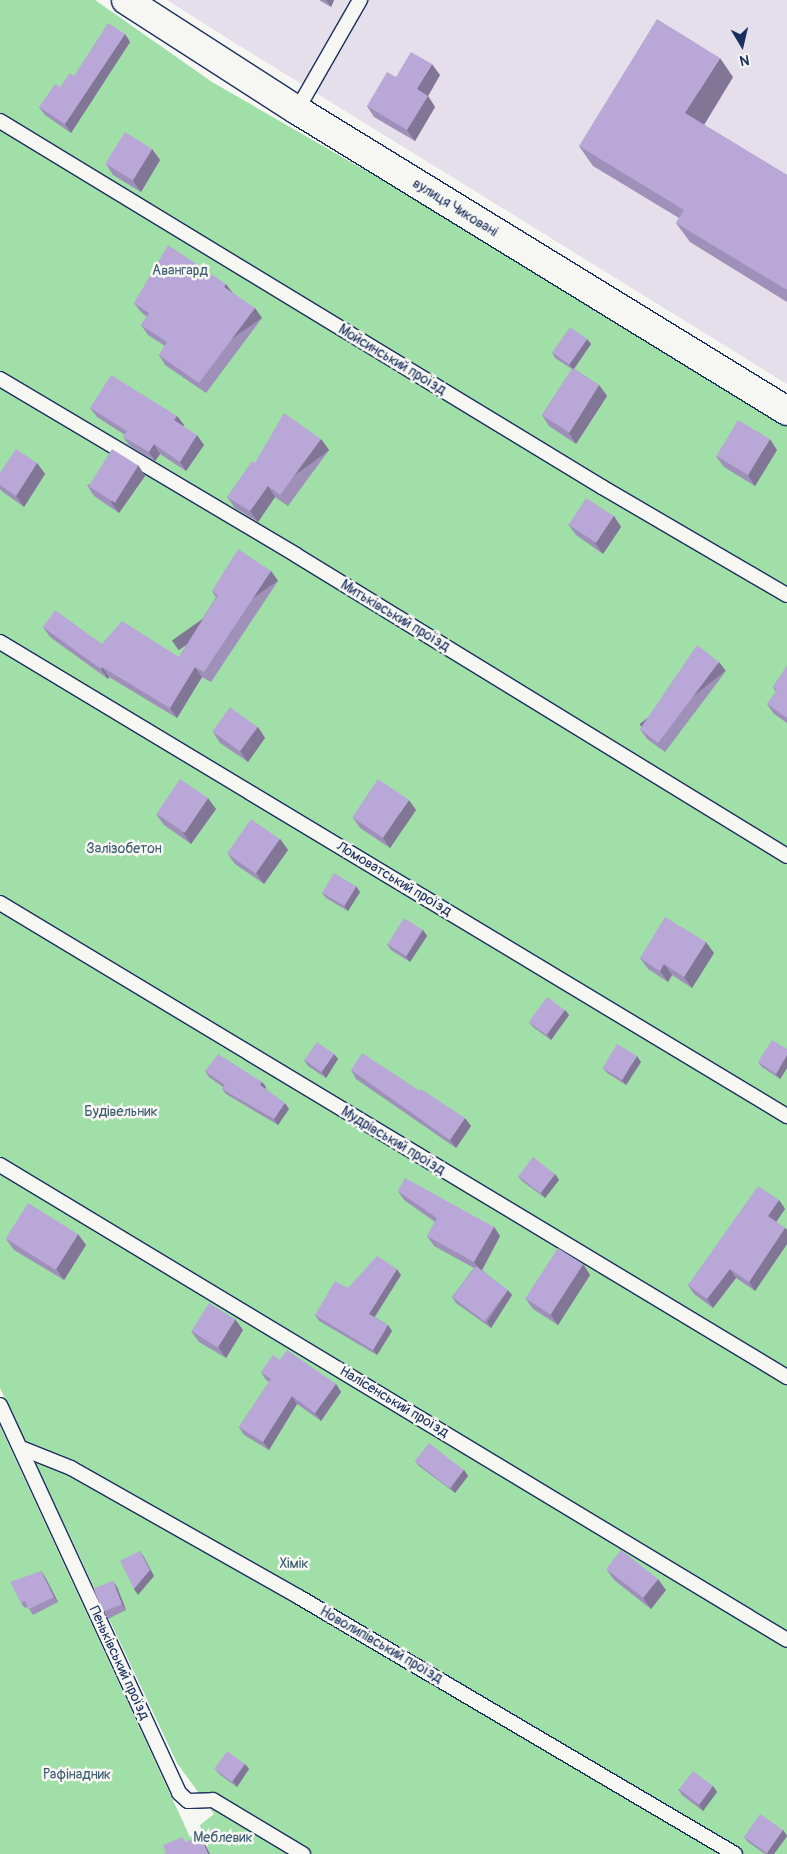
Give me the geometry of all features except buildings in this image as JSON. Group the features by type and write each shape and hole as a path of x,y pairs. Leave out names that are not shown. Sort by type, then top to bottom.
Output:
{"street":[{"name":"вулиця Чиковані","path":"126,0 297,110 787,411"}],"lane":[{"path":"297,110 360,0"},
{"name":"Мойсинський проїзд","path":"0,121 602,487 787,595"},
{"name":"Митьківський проїзд","path":"0,379 304,560 787,856"},
{"name":"Ломоватський проїзд","path":"0,642 787,1116"},
{"name":"Мудрівський проїзд","path":"0,903 787,1377"},
{"name":"Налісенський проїзд","path":"0,1165 787,1640"},
{"name":"Пеньківський проїзд","path":"0,1405 179,1793 188,1800 212,1800 302,1854"},
{"name":"Новолипівський проїзд","path":"21,1448 71,1468 299,1597 735,1854"}],"shaded area":[{"path":"167,0 787,0 787,384 227,38"}],"green space":[{"path":"0,0 95,0 212,82 434,210 787,425 787,1854 0,1854 0,1426 190,1837 202,1832 200,1825 214,1814 177,1763 0,1388"}],"park label":[{"name":"Авангард","path":"180,271"},
{"name":"Залізобетон","path":"124,849"},
{"name":"Будівельник","path":"121,1112"},
{"name":"Хімік","path":"294,1564"},
{"name":"Рафінадник","path":"77,1775"},
{"name":"Меблевик","path":"223,1838"}]}
